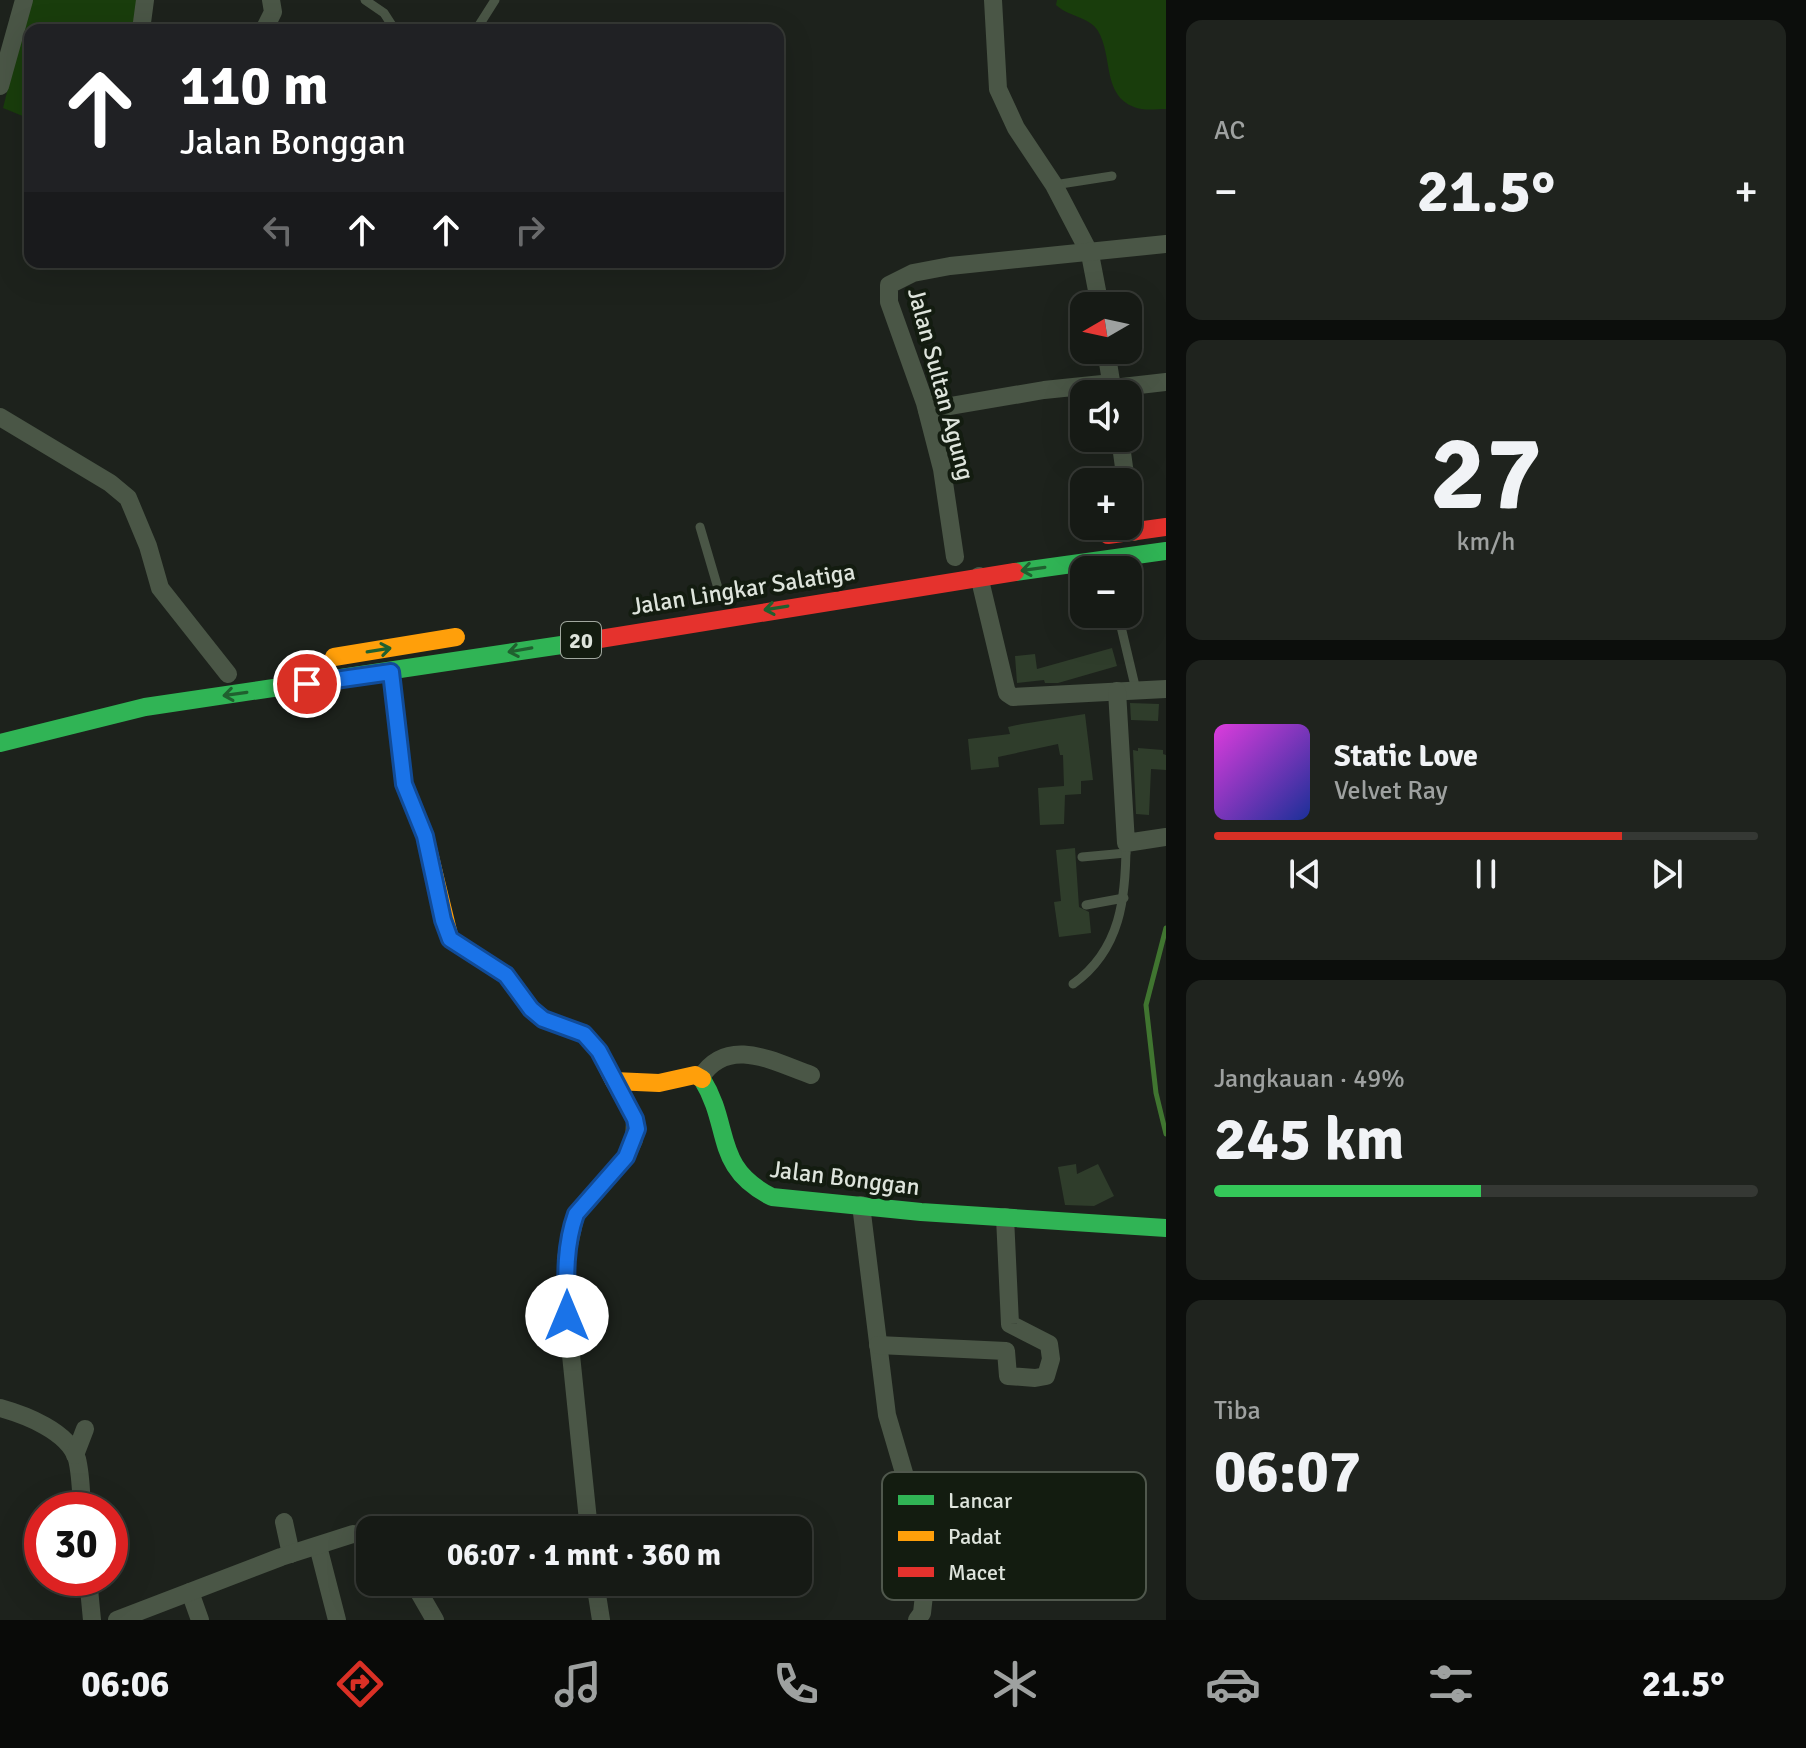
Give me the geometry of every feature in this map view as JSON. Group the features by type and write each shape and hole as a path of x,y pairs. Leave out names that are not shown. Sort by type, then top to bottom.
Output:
{"main road":[{"path":"1142,531 1166,527"},
{"name":"Jalan Lingkar Salatiga","path":"1142,557 1166,551"},
{"name":"Jalan Lingkar Salatiga","path":"0,743 99,714 391,672 979,576 1070,568"},
{"path":"307,684 312,660 473,634"},
{"path":"391,672 404,784 425,836 450,939 506,975 531,1009 543,1019 584,1034 599,1051 614,1081 659,1083 695,1075 701,1077"},
{"name":"Jalan Bonggan","path":"701,1077 728,1153 746,1183 772,1197 1166,1228"}],"street":[{"path":"0,86 24,0"},
{"path":"142,24 145,0"},
{"path":"267,24 273,12 271,0"},
{"path":"993,0 998,89 1016,128 1054,185 1090,254 1097,292"},
{"name":"Jalan Sultan Agung","path":"954,557 942,469 927,410 889,302 887,288 892,282 913,273 950,266 1166,244"},
{"path":"1142,385 1166,382"},
{"path":"927,410 1044,390 1070,389"},
{"path":"0,417 110,483 128,498 148,546 160,588 228,674"},
{"path":"979,576 1007,693 1018,698 1166,689"},
{"path":"1126,690 1126,848 1166,837"},
{"path":"701,1077 715,1060 734,1053 748,1053 811,1075"},
{"path":"588,1516 567,1316 566,1258 576,1214 616,1169 634,1140 635,1119 614,1081"},
{"path":"861,1205 887,1415 904,1472"},
{"path":"1005,1217 1010,1324 1006,1351 1008,1376 1041,1378 1050,1371 1049,1344 1010,1324"},
{"path":"878,1345 1006,1351"},
{"path":"0,1408 36,1419 72,1449 80,1492"},
{"path":"75,1455 85,1429"},
{"path":"284,1522 291,1554"},
{"path":"120,1620 291,1554 356,1535"},
{"path":"318,1546 337,1620"},
{"path":"190,1592 200,1620"},
{"path":"90,1596 92,1620"},
{"path":"421,1596 435,1620"},
{"path":"597,1596 601,1620"}],"lane":[{"path":"365,0 384,13 391,24"},
{"path":"480,24 495,0"},
{"path":"1054,185 1112,176"},
{"path":"700,527 720,595"},
{"path":"1119,628 1126,690"},
{"path":"1073,984 1086,975 1109,945 1119,922 1124,898 1126,848 1082,857"},
{"path":"1086,905 1124,898"}],"green space":[{"path":"30,0 140,0 136,24 24,24"},
{"path":"1057,0 1166,0 1166,109 1134,107 1117,94 1098,31 1090,23 1061,9 1056,5"},
{"path":"24,24 24,117 3,108"}],"building":[{"path":"1112,648 1117,666 1058,683 1045,683 1044,680 1017,683 1015,656 1035,654 1037,669"},
{"path":"1130,703 1159,704 1158,721 1131,720"},
{"path":"1085,714 1093,780 1081,781 1081,794 1065,795 1064,824 1040,825 1038,788 1064,786 1063,755 1060,755 1058,744 998,757 999,767 971,770 968,739 1010,734 1008,727"},
{"path":"1138,748 1163,750 1166,755 1166,770 1151,769 1149,815 1136,814 1133,750 1138,751"},
{"path":"1075,848 1079,907 1089,912 1091,933 1059,937 1054,902 1061,901 1056,850"},
{"path":"1076,1164 1077,1174 1098,1164 1114,1196 1094,1206 1065,1205 1058,1167"}],"waterway":[{"path":"1166,928 1146,1005 1156,1093 1166,1134"}],"traffic: fast":[{"path":"1015,572 1166,551"},
{"path":"0,743 145,707 575,643"},
{"path":"702,1079 717,1113 731,1159 740,1173 772,1197 921,1212 1166,1228"}],"traffic: slow":[{"path":"334,657 456,637"},
{"path":"391,672 404,784 425,836 450,939 506,975 531,1009 543,1019 584,1034 599,1051 614,1081 659,1083 695,1075 702,1079"}],"traffic: jam":[{"path":"1142,530 1166,527"},
{"path":"575,643 1015,572"}],"route":[{"path":"307,684 391,672 404,784 425,836 450,939 506,975 522,992 531,1009 543,1019 576,1028 584,1034 599,1051 635,1119 637,1129 626,1157 576,1214 566,1258 567,1316"}]}
